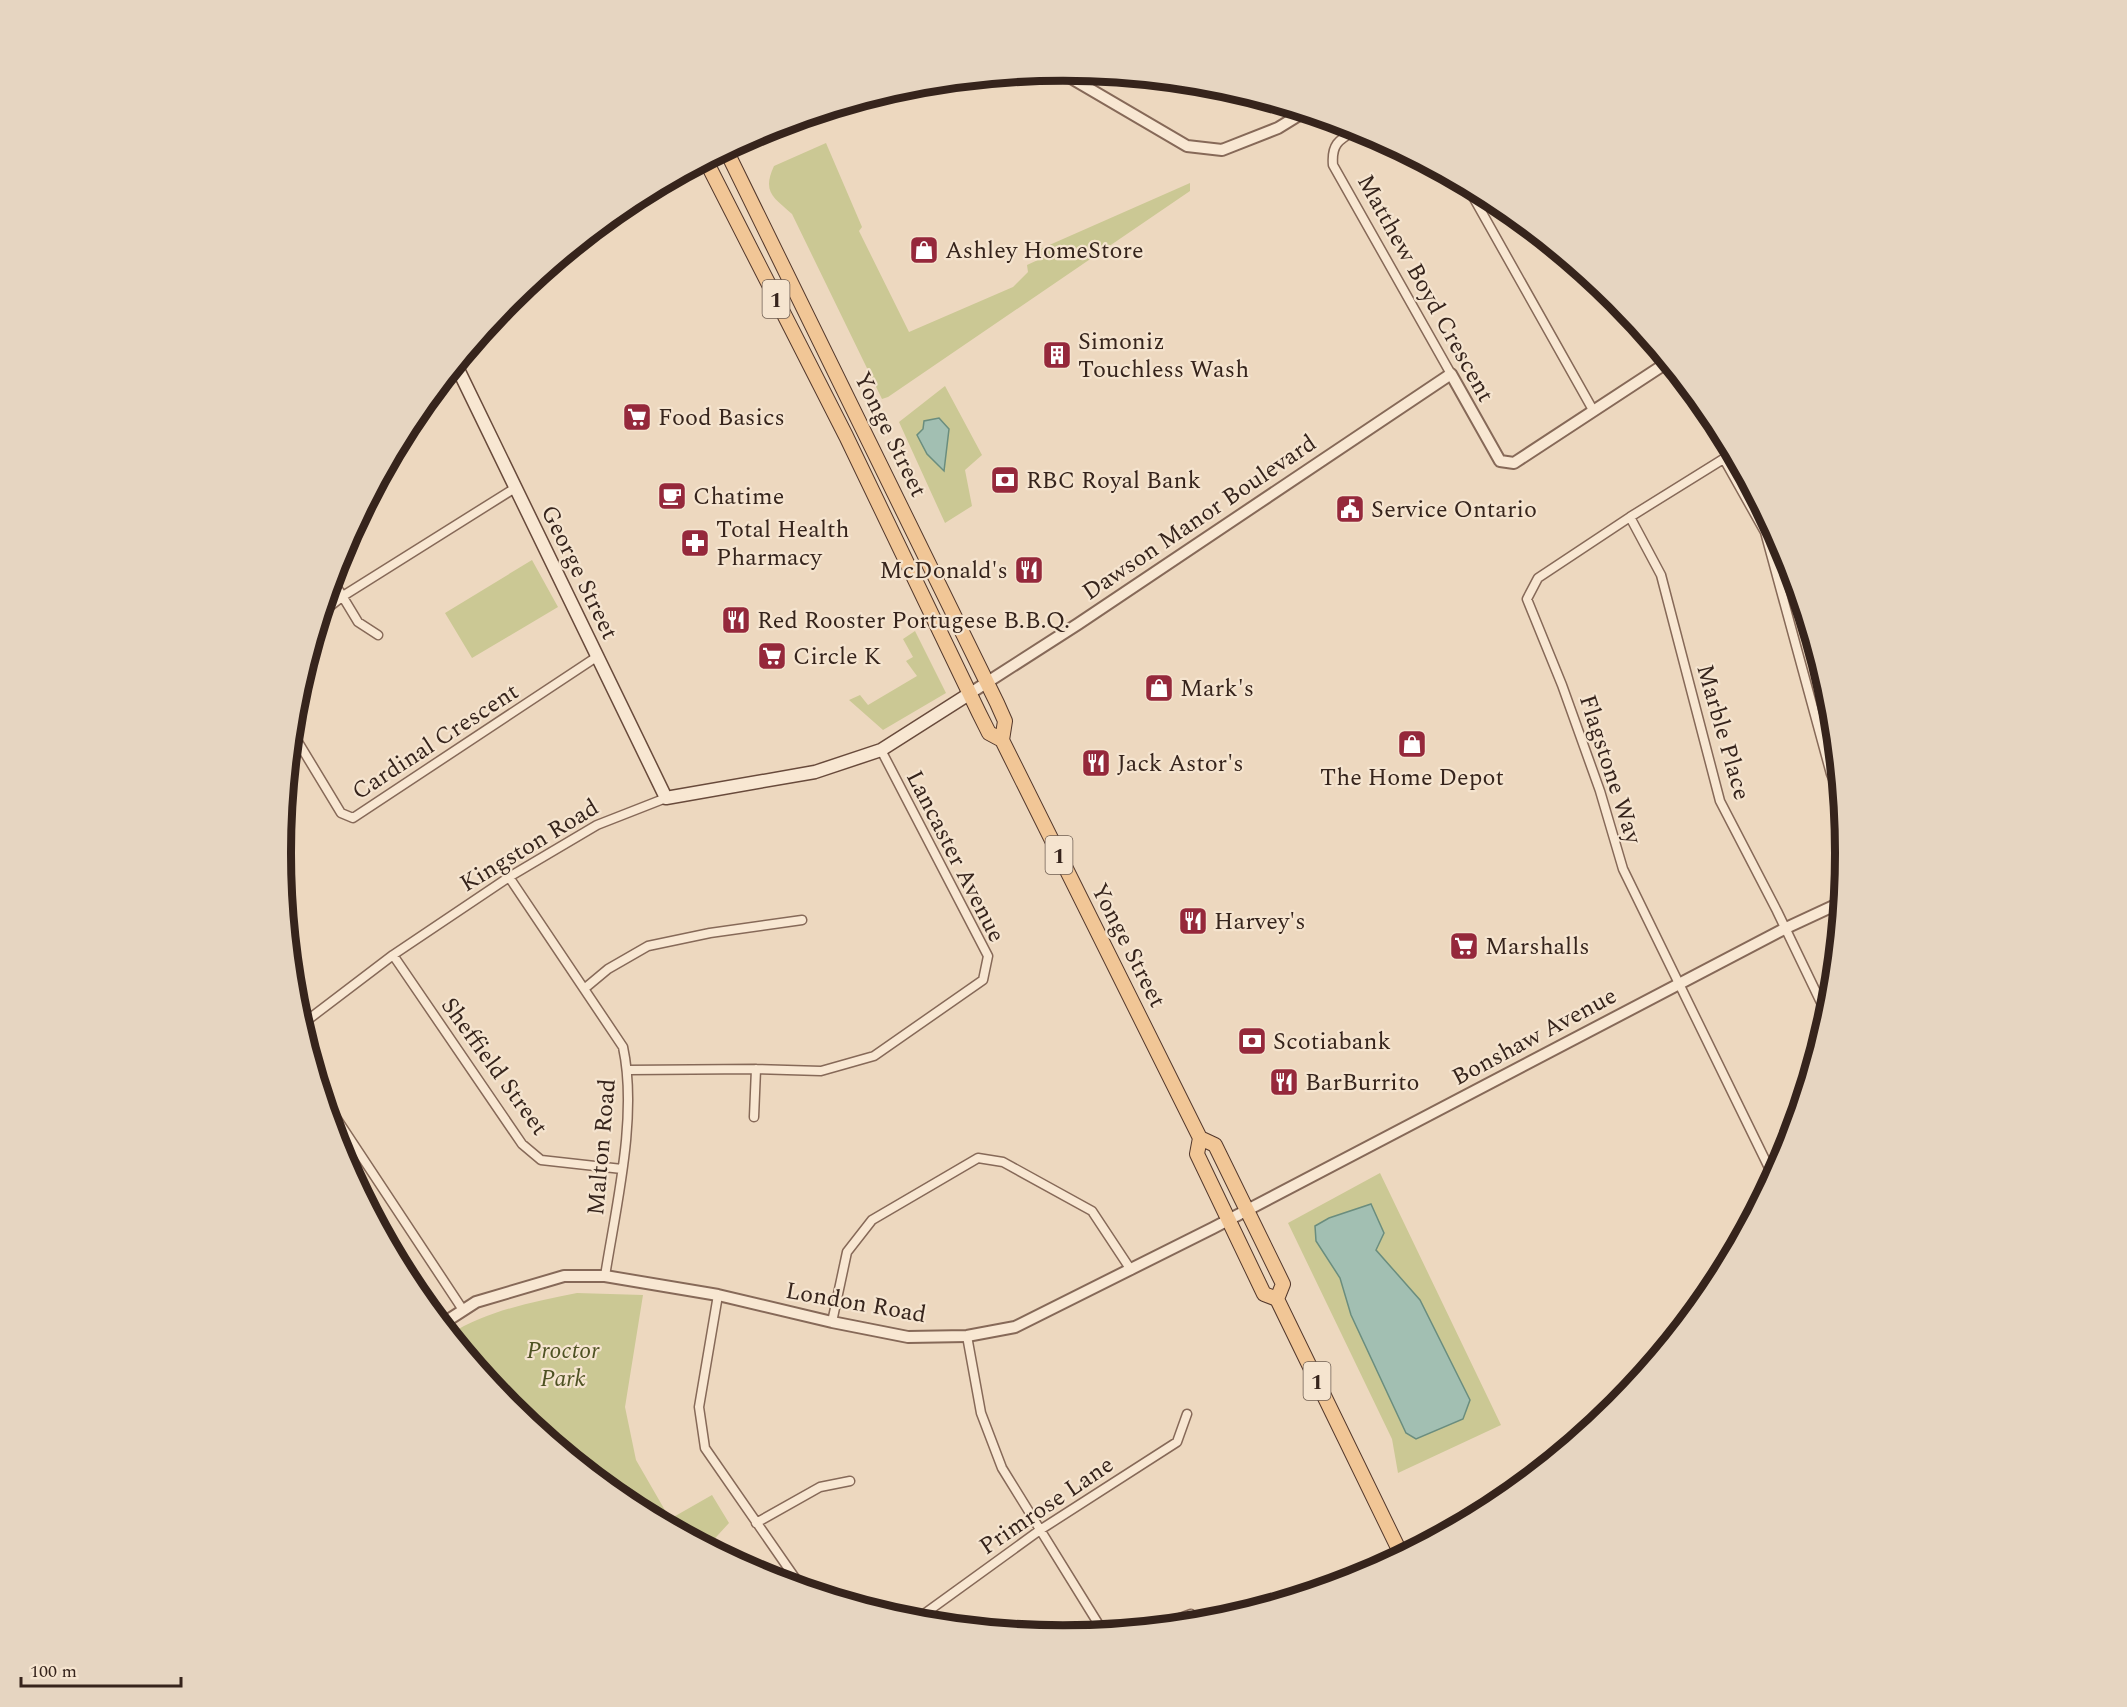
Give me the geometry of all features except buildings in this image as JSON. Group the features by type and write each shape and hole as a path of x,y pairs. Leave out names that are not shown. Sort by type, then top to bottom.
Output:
{"main road":[{"name":"Yonge Street","path":"730,158 1005,721 1002,740"},
{"name":"Yonge Street","path":"709,167 846,436 969,694 989,733 1002,740 1200,1138 1197,1154 1264,1294 1277,1299 1399,1549"},
{"name":"George Street","path":"460,373 666,798"},
{"name":"Kingston Road","path":"666,798 815,772 881,750 969,694"},
{"name":"Yonge Street","path":"1200,1138 1215,1144 1283,1284 1277,1299"}],"street":[{"path":"1077,82 1187,146 1222,150 1278,128 1296,117"},
{"name":"Matthew Boyd Crescent","path":"1347,135 1337,141 1332,154 1333,165 1500,461 1514,463 1593,410"},
{"path":"1475,199 1593,410 1662,366"},
{"name":"Dawson Manor Boulevard","path":"969,694 1451,374"},
{"name":"Flagstone Way","path":"1727,457 1538,578 1527,599 1570,706 1600,791 1623,869 1769,1167"},
{"path":"1724,459 1765,532 1831,774"},
{"path":"332,605 515,488"},
{"name":"Marble Place","path":"1630,517 1661,575 1720,801 1786,928 1821,1003"},
{"path":"338,588 358,622 378,635"},
{"name":"Cardinal Crescent","path":"298,750 341,813 353,818 598,656"},
{"name":"Lancaster Avenue","path":"628,1070 756,1068 821,1071 874,1056 983,980 987,956 881,750"},
{"name":"Kingston Road","path":"309,1019 393,955 509,877 597,825 666,798"},
{"name":"Malton Road","path":"509,877 623,1047 628,1070 629,1092 622,1169 605,1275"},
{"name":"Bonshaw Avenue","path":"1247,1210 1786,928 1834,906"},
{"path":"585,989 608,969 648,946 710,933 802,920"},
{"name":"Sheffield Street","path":"393,955 522,1144 541,1160 622,1169"},
{"path":"754,1117 756,1068"},
{"path":"341,1125 464,1311"},
{"path":"832,1323 847,1252 872,1220 978,1158 1003,1162 1092,1210 1131,1269"},
{"name":"London Road","path":"448,1320 476,1302 564,1276 605,1275 718,1295 832,1323 908,1337 967,1336 1015,1328 1247,1210"},
{"path":"718,1295 699,1407 705,1448 794,1577"},
{"path":"967,1336 981,1413 1002,1468 1099,1625"},
{"name":"Primrose Lane","path":"926,1613 1040,1530 1177,1442 1187,1413"},
{"path":"756,1522 820,1487 850,1481"}],"green space":[{"path":"826,143 862,227 859,231 909,332 1013,287 1028,272 1027,265 1040,259 1038,250 1190,183 1190,191 882,399 792,214 775,198 769,188 774,166"},
{"path":"945,386 982,455 965,470 972,506 945,523 899,422"},
{"path":"532,560 558,607 472,658 445,613"},
{"path":"915,631 946,693 883,730 849,700 860,695 868,705 917,676 906,661 913,657 903,639"},
{"path":"1380,1173 1501,1425 1398,1473 1392,1439 1288,1223"},
{"name":"Proctor Park","path":"577,1293 643,1295 625,1407 636,1460 670,1518 634,1496 554,1434 517,1400 456,1331 496,1313"},
{"name":"Proctor Park","path":"712,1495 729,1523 712,1541 670,1519"}],"shaded area":[{"path":"939,418 949,429 944,471 927,454 917,435 923,429 924,421"},
{"path":"1371,1204 1384,1233 1376,1250 1420,1300 1470,1400 1463,1419 1416,1439 1406,1433 1351,1315 1340,1278 1316,1241 1315,1226 1329,1218"}],"place":[{"name":"Ashley HomeStore","path":"924,250"},
{"name":"Simoniz Touchless Wash","path":"1057,355"},
{"name":"Food Basics","path":"637,417"},
{"name":"RBC Royal Bank","path":"1005,480"},
{"name":"Chatime","path":"672,496"},
{"name":"Service Ontario","path":"1350,509"},
{"name":"Total Health Pharmacy","path":"695,543"},
{"name":"McDonald's","path":"1029,570"},
{"name":"Red Rooster Portugese B.B.Q.","path":"736,620"},
{"name":"Circle K","path":"772,656"},
{"name":"Mark's","path":"1159,688"},
{"name":"The Home Depot","path":"1412,744"},
{"name":"Jack Astor's","path":"1096,763"},
{"name":"Harvey's","path":"1193,921"},
{"name":"Marshalls","path":"1464,946"},
{"name":"Scotiabank","path":"1252,1041"},
{"name":"BarBurrito","path":"1284,1082"}]}
